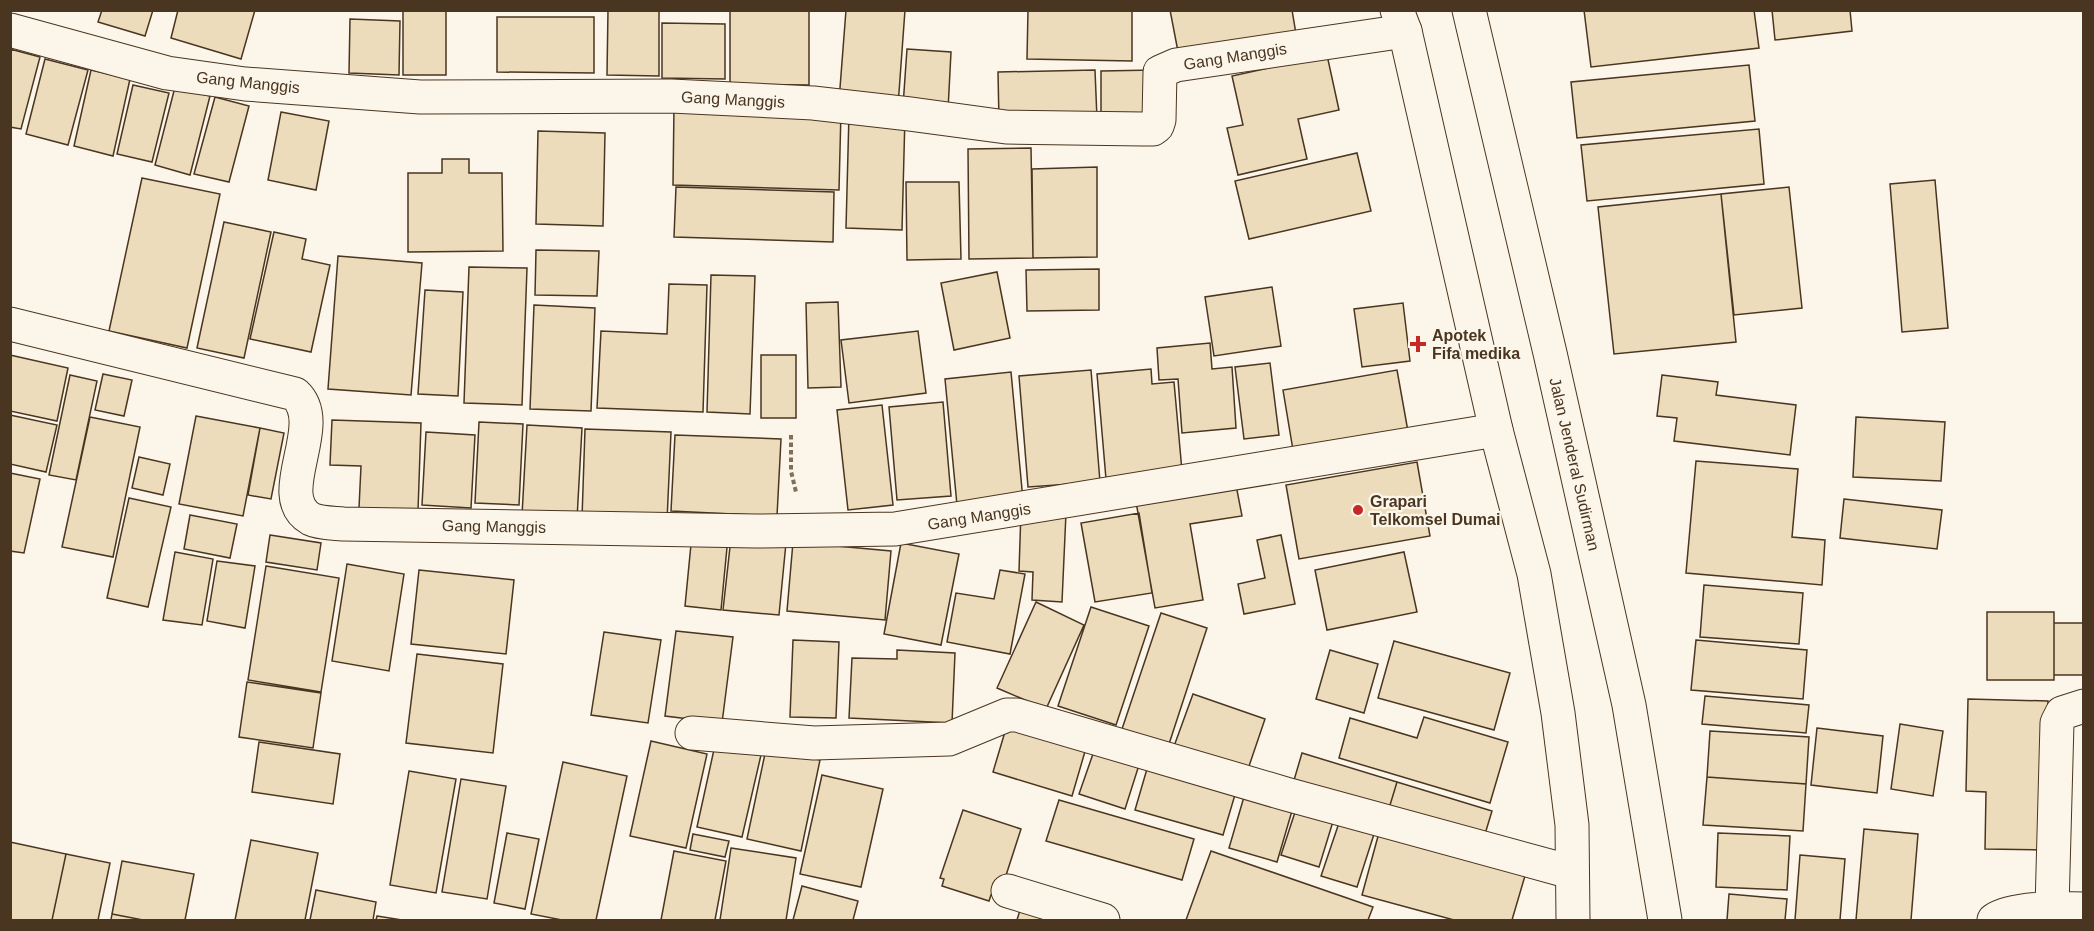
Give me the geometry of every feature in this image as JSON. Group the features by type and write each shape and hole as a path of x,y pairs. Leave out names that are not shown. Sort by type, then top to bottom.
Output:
{"street":[{"name":"Jalan Jenderal Sudirman","path":"1469,10 1550,353 1629,705 1665,921"},
{"name":"Gang Manggis","path":"10,30 167,73 245,84 420,97 671,96 813,103 1006,127 1153,129 1159,120 1160,72 1176,65 1401,21"},
{"path":"1401,21 1496,430 1534,574 1558,713 1572,825 1573,921"},
{"name":"Gang Manggis","path":"10,324 295,394 302,401 306,428 295,494 298,508 312,520 343,524 895,529 1496,430"},
{"path":"2052,908 2057,723 2062,713 2084,706"},
{"path":"692,733 814,743 949,739 1007,715 1017,715 1286,795 1571,872"},
{"path":"1008,891 1103,921"},
{"path":"1995,921 2005,914 2052,908 2084,909"}],"path":[{"path":"790,435 791,471 800,507 815,530"}],"building":[{"path":"102,10 153,10 145,36 98,22"},
{"path":"178,10 255,10 241,59 171,38"},
{"path":"608,10 659,10 659,76 607,75"},
{"path":"730,10 809,10 809,85 730,84"},
{"path":"846,10 905,10 898,106 839,101"},
{"path":"1028,10 1132,10 1132,61 1027,59"},
{"path":"1170,10 1292,10 1297,40 1180,62"},
{"path":"1584,10 1754,10 1759,48 1591,67"},
{"path":"1772,10 1850,10 1852,31 1775,40"},
{"path":"403,11 446,11 446,75 403,75"},
{"path":"497,17 594,17 594,73 497,72"},
{"path":"350,19 400,21 399,75 349,73"},
{"path":"662,23 725,24 725,79 662,78"},
{"path":"10,49 40,57 21,129 10,127"},
{"path":"907,49 951,52 948,110 903,106"},
{"path":"1327,55 1339,110 1298,119 1307,159 1238,175 1227,128 1243,125 1232,76"},
{"path":"45,59 88,70 68,145 26,134"},
{"path":"1749,65 1755,121 1577,138 1571,82"},
{"path":"91,70 130,79 113,156 74,146"},
{"path":"1095,70 1097,119 999,121 998,72"},
{"path":"1155,70 1155,122 1101,123 1101,71"},
{"path":"133,85 169,93 152,162 117,154"},
{"path":"175,87 210,96 190,175 155,165"},
{"path":"215,97 249,106 229,182 194,174"},
{"path":"674,106 841,111 839,190 673,185"},
{"path":"281,112 329,121 316,190 268,180"},
{"path":"849,114 905,116 902,230 846,228"},
{"path":"1759,129 1764,184 1587,201 1581,145"},
{"path":"538,131 605,133 603,226 536,224"},
{"path":"1031,148 1033,258 969,259 968,149"},
{"path":"1357,153 1371,211 1249,239 1235,181"},
{"path":"442,159 469,159 469,173 502,173 503,251 408,252 408,173 442,173"},
{"path":"1097,167 1097,257 1033,258 1032,169"},
{"path":"142,178 220,194 187,348 109,331"},
{"path":"1935,180 1948,328 1902,332 1890,184"},
{"path":"906,182 959,182 961,259 907,260"},
{"path":"676,187 834,192 833,242 674,237"},
{"path":"1789,187 1802,308 1734,315 1721,194"},
{"path":"1721,194 1736,342 1614,354 1598,207"},
{"path":"224,222 271,232 244,358 197,348"},
{"path":"274,232 306,239 302,259 330,265 311,352 250,339"},
{"path":"536,250 599,251 597,296 535,295"},
{"path":"338,256 422,263 411,395 328,389"},
{"path":"469,267 527,268 522,405 464,403"},
{"path":"1099,269 1099,310 1027,311 1026,270"},
{"path":"997,272 1010,338 954,350 941,283"},
{"path":"711,275 755,276 750,414 707,412"},
{"path":"669,284 707,285 703,412 597,408 601,331 667,334"},
{"path":"1272,287 1281,346 1214,356 1205,297"},
{"path":"425,290 463,292 458,396 418,394"},
{"path":"838,302 841,387 808,388 806,303"},
{"path":"1403,303 1410,361 1362,367 1354,309"},
{"path":"534,305 595,308 591,411 530,409"},
{"path":"918,331 926,393 849,403 841,340"},
{"path":"1210,343 1212,369 1232,367 1236,428 1182,433 1178,379 1159,380 1157,348"},
{"path":"10,355 68,368 57,421 10,411"},
{"path":"761,355 796,355 796,418 761,418"},
{"path":"1270,363 1279,435 1244,439 1235,367"},
{"path":"1151,369 1152,384 1174,382 1182,471 1106,479 1097,374"},
{"path":"1091,370 1100,482 1028,487 1019,376"},
{"path":"1397,370 1409,437 1294,456 1283,390"},
{"path":"1011,372 1023,500 957,505 945,379"},
{"path":"103,374 132,380 124,416 95,410"},
{"path":"70,375 97,381 76,480 49,475"},
{"path":"1662,375 1718,382 1716,395 1796,405 1790,455 1674,441 1677,418 1657,416"},
{"path":"943,402 951,496 897,500 889,407"},
{"path":"882,405 893,505 848,510 837,410"},
{"path":"10,415 57,425 46,472 10,464"},
{"path":"196,416 260,428 243,516 179,504"},
{"path":"90,417 140,427 113,557 62,547"},
{"path":"1856,417 1945,422 1941,481 1853,477"},
{"path":"332,420 421,423 418,511 359,508 361,466 330,465"},
{"path":"479,422 523,424 519,505 475,503"},
{"path":"527,425 582,428 577,519 522,515"},
{"path":"260,428 284,433 271,499 248,495"},
{"path":"585,429 671,432 667,521 582,518"},
{"path":"426,432 475,435 471,508 422,505"},
{"path":"675,435 781,439 777,516 671,511"},
{"path":"139,457 170,464 163,495 132,488"},
{"path":"1696,461 1798,469 1792,537 1825,540 1822,585 1686,573"},
{"name":"Grapari Telkomsel Dumai","path":"1417,462 1430,536 1299,559 1286,485"},
{"path":"10,473 40,479 24,553 10,551"},
{"path":"1236,485 1242,516 1190,524 1203,600 1155,608 1136,502"},
{"path":"129,498 171,507 148,607 107,598"},
{"path":"1844,499 1942,510 1937,549 1840,538"},
{"path":"1021,511 1066,513 1062,602 1032,600 1033,572 1019,571"},
{"path":"1139,513 1152,593 1095,602 1081,523"},
{"path":"190,515 237,524 230,558 184,549"},
{"path":"692,534 728,537 721,610 685,606"},
{"path":"270,535 321,543 317,570 266,562"},
{"path":"1281,535 1295,604 1244,614 1238,584 1265,578 1257,540"},
{"path":"731,538 786,543 779,615 723,610"},
{"path":"793,542 891,551 885,620 787,611"},
{"path":"901,543 959,554 941,645 884,634"},
{"path":"175,552 213,559 202,625 163,620"},
{"path":"1404,552 1417,612 1327,630 1315,570"},
{"path":"217,561 255,566 245,628 207,621"},
{"path":"347,564 404,574 389,671 332,661"},
{"path":"266,566 339,578 321,692 248,680"},
{"path":"419,570 514,580 506,654 411,644"},
{"path":"1000,570 1025,574 1010,654 947,642 956,593 994,599"},
{"path":"1704,585 1803,593 1799,644 1700,637"},
{"path":"1036,602 1084,625 1046,709 997,688"},
{"path":"1091,607 1149,626 1116,725 1058,706"},
{"path":"1987,612 2054,612 2054,680 1987,680"},
{"path":"1161,613 1207,628 1169,744 1122,729"},
{"path":"2054,623 2084,623 2084,675 2054,675"},
{"path":"676,631 733,637 722,723 665,716"},
{"path":"604,632 661,640 648,723 591,715"},
{"path":"793,640 839,642 836,718 790,717"},
{"path":"1696,640 1807,650 1803,699 1691,690"},
{"path":"1394,641 1510,673 1494,730 1378,698"},
{"path":"897,650 955,653 952,723 849,718 852,658 897,659"},
{"path":"1330,650 1378,664 1364,713 1316,699"},
{"path":"417,654 503,664 493,753 406,743"},
{"path":"247,682 321,693 313,748 239,737"},
{"path":"1193,694 1265,719 1246,775 1173,749"},
{"path":"1705,696 1809,705 1806,733 1702,724"},
{"path":"1968,699 2048,701 2044,850 1985,849 1986,792 1966,791"},
{"path":"1424,717 1508,742 1490,803 1339,758 1350,718 1417,738"},
{"path":"1900,724 1943,731 1933,796 1891,789"},
{"path":"1007,725 1086,748 1072,796 993,772"},
{"path":"1817,728 1883,736 1877,793 1811,785"},
{"path":"1710,731 1809,737 1806,784 1707,777"},
{"path":"651,741 707,754 686,848 630,836"},
{"path":"259,742 340,754 333,804 252,792"},
{"path":"715,745 761,755 742,837 697,827"},
{"path":"766,749 820,760 801,851 747,839"},
{"path":"1094,751 1139,765 1125,809 1079,794"},
{"path":"1302,753 1397,782 1387,815 1292,787"},
{"path":"563,762 627,776 596,920 562,920 531,914"},
{"path":"1149,762 1237,788 1223,835 1135,810"},
{"path":"409,771 456,779 436,893 390,885"},
{"path":"822,775 883,789 861,887 800,874"},
{"path":"1707,777 1806,784 1803,831 1703,825"},
{"path":"461,779 506,786 487,899 442,892"},
{"path":"1397,782 1492,811 1482,844 1387,815"},
{"path":"1246,790 1294,804 1277,862 1229,848"},
{"path":"1059,800 1194,839 1182,880 1046,841"},
{"path":"1298,803 1335,815 1319,867 1281,855"},
{"path":"963,810 1021,829 999,897 991,895 989,901 942,886 944,879 940,878"},
{"path":"1341,817 1376,828 1357,887 1321,876"},
{"path":"1380,829 1527,869 1512,920 1454,920 1362,895"},
{"path":"1864,829 1918,834 1911,920 1856,920"},
{"path":"507,833 539,839 525,909 494,903"},
{"path":"1718,833 1790,836 1787,890 1716,887"},
{"path":"693,834 729,841 725,857 690,850"},
{"path":"251,840 318,853 305,920 235,920"},
{"path":"10,842 66,854 52,920 10,920"},
{"path":"731,848 796,858 786,920 720,920"},
{"path":"674,851 726,861 715,920 661,920"},
{"path":"1211,851 1373,907 1368,920 1186,920"},
{"path":"66,854 110,863 98,920 52,920"},
{"path":"1800,855 1845,859 1840,920 1795,920"},
{"path":"122,861 194,874 185,920 143,920 112,914"},
{"path":"802,886 858,901 853,920 793,920"},
{"path":"316,890 376,902 373,920 310,920"},
{"path":"1729,894 1787,899 1785,920 1727,920"},
{"path":"1023,900 1077,920 1017,920"},
{"path":"112,914 143,920 111,920"},
{"path":"377,916 402,920 376,920"}],"place":[{"name":"Apotek Fifa medika","path":"1418,344"},
{"name":"Grapari Telkomsel Dumai","path":"1358,510"}]}
